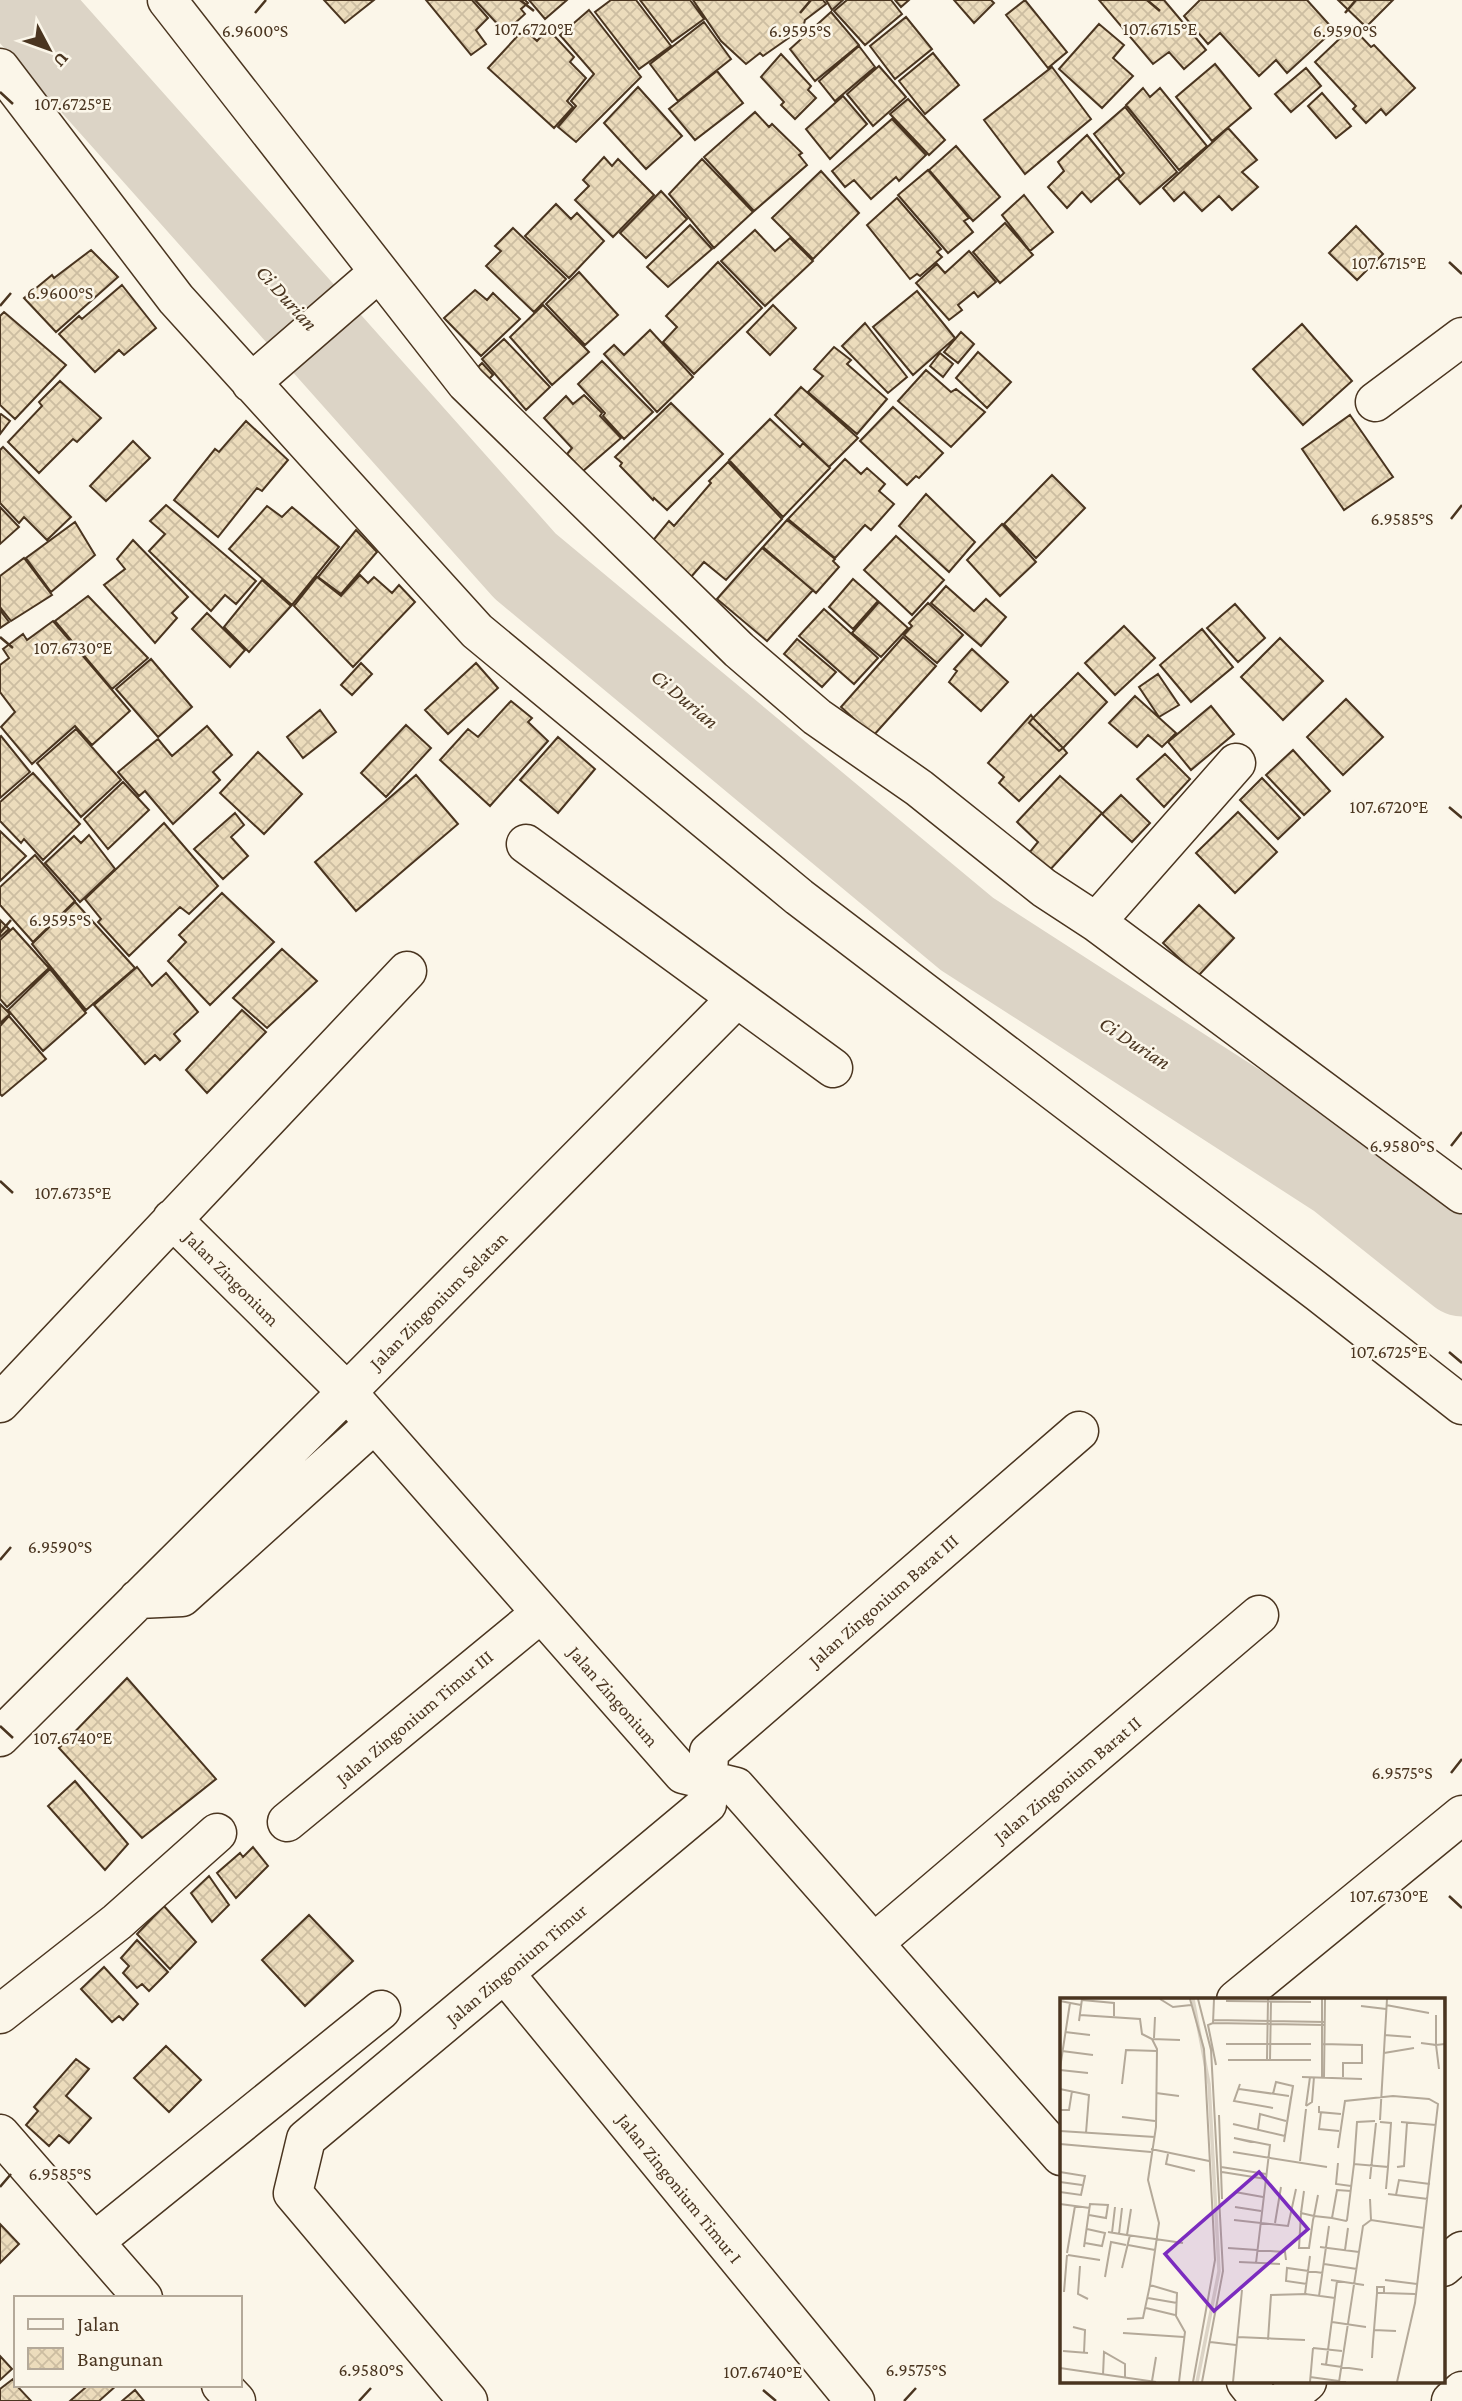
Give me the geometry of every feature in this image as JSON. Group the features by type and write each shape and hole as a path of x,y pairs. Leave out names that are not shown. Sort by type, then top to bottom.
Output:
{"street":[{"path":"167,0 365,284 739,650 817,717 919,788 1044,888 1096,922 1462,1194"},
{"path":"0,68 176,299 264,371 477,631 799,898 1319,1293 1462,1405"},
{"path":"264,371 365,284"},
{"path":"1375,402 1462,337"},
{"path":"1096,922 1236,763"},
{"path":"526,844 833,1068"},
{"path":"0,1403 407,971"},
{"name":"Jalan Zingonium Selatan","path":"0,1737 736,999"},
{"name":"Jalan Zingonium","path":"172,1219 347,1392 683,1774 736,1787 1059,2150"},
{"path":"138,1599 182,1597 374,1424"},
{"name":"Jalan Zingonium Barat III","path":"709,1779 709,1752 1079,1431"},
{"name":"Jalan Zingonium Timur III","path":"287,1822 541,1613"},
{"name":"Jalan Zingonium Barat II","path":"874,1943 1259,1615"},
{"name":"Jalan Zingonium Timur","path":"468,2401 293,2193 306,2139 707,1804 709,1779"},
{"path":"1238,1998 1462,1815"},
{"path":"0,2014 117,1922 217,1833"},
{"name":"Jalan Zingonium Timur I","path":"505,1974 855,2401"},
{"path":"94,2242 381,2010"},
{"path":"0,2134 142,2296"},
{"path":"1444,2266 1462,2250"},
{"path":"1248,2384 1261,2401"},
{"path":"1284,2401 1305,2384"},
{"path":"224,2387 236,2401"},
{"path":"1451,2401 1462,2391"}],"building":[{"path":"324,0 374,0 345,23"},
{"path":"426,0 472,0 488,18 476,30 486,44 471,55"},
{"path":"475,0 525,0 528,3 521,9 525,14 505,32"},
{"path":"529,0 567,0 545,19"},
{"path":"611,0 636,0 671,46 639,69 595,12"},
{"path":"640,0 690,0 704,19 672,42"},
{"path":"693,0 823,0 826,4 805,20 803,28 763,56 760,53 746,64 721,41"},
{"path":"826,0 843,0 832,10"},
{"path":"847,0 891,0 902,14 865,45 834,11"},
{"path":"895,0 909,0 901,7"},
{"path":"954,0 991,0 994,3 974,23"},
{"path":"1025,0 1067,52 1048,68 1006,15"},
{"path":"1099,0 1164,0 1206,50 1184,69 1169,52 1153,64"},
{"path":"1200,0 1307,0 1334,30 1287,73 1276,60 1259,76 1220,33 1208,44 1184,16"},
{"path":"1338,0 1393,0 1366,27"},
{"path":"589,10 641,77 576,142 558,127 576,106 571,101 594,74 560,35"},
{"path":"831,12 859,45 815,81 790,49"},
{"path":"906,17 932,49 895,79 870,46"},
{"path":"704,22 731,59 678,101 650,64"},
{"path":"1099,24 1124,45 1113,58 1133,76 1102,108 1059,69"},
{"path":"1352,27 1371,47 1374,45 1415,88 1386,115 1381,109 1366,123 1353,109 1356,106 1315,62"},
{"path":"524,29 537,41 548,29 574,57 570,62 586,78 567,101 573,107 554,128 488,68"},
{"path":"859,46 875,67 835,101 819,81"},
{"path":"933,53 959,85 925,114 899,81"},
{"path":"781,54 811,86 808,90 816,98 795,119 781,105 784,102 761,77"},
{"path":"1215,64 1251,108 1212,141 1176,97"},
{"path":"879,66 906,97 873,126 847,94"},
{"path":"1052,67 1091,119 1025,174 984,120"},
{"path":"1306,68 1321,86 1291,112 1275,94"},
{"path":"717,71 743,103 695,140 669,109"},
{"path":"638,87 682,136 646,169 604,123"},
{"path":"1143,88 1150,97 1160,88 1207,146 1179,170 1126,105"},
{"path":"1322,93 1351,126 1336,138 1308,106"},
{"path":"843,96 867,124 830,159 806,129"},
{"path":"908,99 945,140 929,155 890,114"},
{"path":"1125,107 1177,172 1140,204 1118,179 1124,173 1094,134"},
{"path":"755,112 769,127 772,124 802,153 799,155 807,165 754,211 704,157"},
{"path":"892,119 926,155 899,181 896,177 871,199 854,180 845,187 832,171"},
{"path":"1228,128 1257,160 1242,172 1258,187 1232,210 1219,196 1202,211 1184,192 1174,201 1163,188"},
{"path":"1087,135 1120,176 1091,202 1082,192 1067,208 1048,187 1064,171 1058,162"},
{"path":"956,146 1000,197 973,221 929,170"},
{"path":"604,157 612,166 618,159 654,195 613,237 575,200 589,186 583,180"},
{"path":"702,159 753,212 714,248 669,194"},
{"path":"928,170 969,218 964,221 973,232 948,253 898,195"},
{"path":"821,171 859,213 813,259 772,218"},
{"path":"661,191 687,219 646,258 620,233"},
{"path":"1024,195 1053,232 1030,251 1002,215"},
{"path":"897,198 941,249 937,252 942,257 920,276 917,274 910,279 867,225"},
{"path":"556,204 571,219 577,213 604,241 569,278 525,236"},
{"path":"1005,223 1033,255 1000,283 973,252"},
{"path":"690,225 712,249 668,287 647,267"},
{"path":"1356,226 1383,254 1357,280 1329,253"},
{"path":"513,228 566,279 534,312 486,266 501,251 495,246"},
{"path":"755,230 775,251 790,238 813,261 765,306 721,261"},
{"path":"91,250 118,277 56,332 24,298 52,275 54,278"},
{"path":"969,251 996,282 978,297 974,292 958,305 962,310 949,320 916,283 937,264 945,273"},
{"path":"718,262 762,308 694,374 663,342 677,327 666,316"},
{"path":"579,272 618,315 585,345 546,304"},
{"path":"122,285 156,328 124,355 119,350 95,372 59,334 79,316 82,319"},
{"path":"475,290 487,300 493,293 520,319 481,356 444,318"},
{"path":"917,291 955,338 913,375 873,327"},
{"path":"543,305 589,352 552,385 510,337"},
{"path":"773,305 796,328 770,355 747,332"},
{"path":"4,312 66,365 15,419 0,405 0,316"},
{"path":"865,323 907,377 888,393 842,346"},
{"path":"1302,324 1352,381 1303,425 1253,369"},
{"path":"650,330 693,377 657,412 604,354 614,345 624,355"},
{"path":"961,332 974,344 958,363 944,352"},
{"path":"504,339 550,387 526,410 482,359"},
{"path":"834,347 851,360 847,364 887,399 857,434 808,392 823,376 814,369"},
{"path":"978,352 1011,382 987,408 956,378"},
{"path":"940,353 953,364 943,377 930,366"},
{"path":"602,361 653,412 624,439 603,416 605,413 578,384"},
{"path":"482,363 493,375 486,382 475,370"},
{"path":"926,370 951,392 956,389 985,412 951,447 898,401"},
{"path":"60,381 101,418 77,442 73,439 39,473 8,442 42,406 39,402"},
{"path":"801,387 858,438 829,467 775,415"},
{"path":"584,395 621,438 583,471 567,454 572,448 544,418 566,396 573,404"},
{"path":"671,403 723,454 667,510 654,498 653,500 620,466 622,463 615,457"},
{"path":"893,407 943,453 919,478 916,476 907,485 860,441"},
{"path":"0,415 10,421 0,434"},
{"path":"1350,415 1393,477 1344,510 1302,449"},
{"path":"770,419 800,447 803,443 830,468 783,517 729,460"},
{"path":"246,421 288,460 262,491 257,488 218,537 174,500 215,449 219,452"},
{"path":"133,441 150,458 106,501 90,486"},
{"path":"3,447 71,517 47,540 24,517 19,523 0,503 0,450"},
{"path":"845,459 861,474 867,468 885,484 879,491 894,504 871,530 865,525 835,558 788,519"},
{"path":"728,462 782,519 726,580 704,562 691,577 650,544 669,521 674,526 711,483 709,481"},
{"path":"1052,475 1085,508 1036,558 1004,524"},
{"path":"926,494 975,542 949,572 899,526"},
{"path":"166,505 256,581 236,604 225,595 211,611 149,551 165,534 150,521"},
{"path":"267,506 282,517 292,507 339,547 292,605 229,549"},
{"path":"0,507 19,527 0,544"},
{"path":"787,520 835,559 833,561 839,567 816,593 763,547"},
{"path":"75,522 95,555 51,592 26,558"},
{"path":"1002,524 1036,562 1000,596 967,560"},
{"path":"356,530 377,552 341,594 318,577"},
{"path":"896,536 944,580 912,615 864,570"},
{"path":"133,540 188,597 172,613 177,618 155,643 104,585 125,569 117,559"},
{"path":"762,548 813,590 767,641 717,599"},
{"path":"24,558 52,595 11,621 0,607 0,576"},
{"path":"360,575 368,583 374,577 392,593 399,585 415,602 353,667 294,606 317,577 341,596"},
{"path":"853,579 878,601 853,629 829,607"},
{"path":"262,580 291,606 249,652 224,627"},
{"path":"946,586 974,611 986,599 1006,617 981,646 931,603"},
{"path":"88,596 148,658 112,689 55,621"},
{"path":"879,602 908,628 881,657 852,633"},
{"path":"928,603 963,635 937,663 904,635 912,626 909,623"},
{"path":"1235,604 1265,638 1238,662 1207,628"},
{"path":"824,609 878,658 854,684 799,636"},
{"path":"0,610 9,622 0,628"},
{"path":"207,613 245,650 230,667 192,629"},
{"path":"53,621 130,711 92,745 75,726 32,764 1,727 15,712 0,692 0,665 9,658 3,649 23,634 27,640"},
{"path":"1124,626 1155,658 1115,695 1085,663"},
{"path":"1202,629 1233,667 1191,702 1160,665"},
{"path":"903,637 936,666 873,736 841,707"},
{"path":"1280,638 1323,681 1283,720 1241,677"},
{"path":"797,639 836,672 822,687 784,654"},
{"path":"972,649 1008,682 981,711 949,682 957,671 954,669"},
{"path":"151,659 192,707 158,737 116,689"},
{"path":"361,663 372,674 352,695 341,685"},
{"path":"476,663 498,688 448,734 425,710"},
{"path":"1078,673 1107,702 1063,748 1033,718"},
{"path":"1158,674 1179,705 1159,717 1139,687"},
{"path":"1135,696 1176,733 1162,747 1148,735 1137,747 1109,723"},
{"path":"1346,699 1383,737 1343,775 1307,737"},
{"path":"511,701 532,718 528,722 548,741 490,806 440,760 468,729 478,737"},
{"path":"1211,706 1234,734 1191,770 1168,742"},
{"path":"320,710 336,732 303,758 287,737"},
{"path":"1031,715 1033,718 1029,723 1059,751 1063,748 1067,753 1019,801 999,783 1004,777 988,763"},
{"path":"1033,718 1063,748 1059,751 1029,723"},
{"path":"406,725 431,748 386,797 361,773"},
{"path":"207,726 232,755 213,772 220,780 173,824 145,791 139,796 118,772 158,739 172,756"},
{"path":"76,729 121,780 81,817 37,763"},
{"path":"0,737 30,772 0,798"},
{"path":"558,737 595,769 558,813 520,780"},
{"path":"1293,750 1330,791 1304,815 1266,775"},
{"path":"258,752 302,794 264,834 220,793"},
{"path":"1165,754 1190,779 1164,807 1137,779"},
{"path":"33,773 80,824 43,860 24,839 21,843 0,821 0,802"},
{"path":"416,775 458,824 356,911 315,862"},
{"path":"1060,776 1102,813 1050,870 1029,853 1038,842 1017,822"},
{"path":"1262,778 1300,818 1278,839 1240,800"},
{"path":"123,782 149,810 108,849 84,819"},
{"path":"1121,795 1150,823 1132,842 1102,814"},
{"path":"1238,812 1277,852 1235,893 1196,853"},
{"path":"235,813 244,825 231,837 248,856 223,879 194,849"},
{"path":"164,823 218,886 189,914 180,907 129,956 98,922 101,919 85,899"},
{"path":"0,831 26,856 0,881"},
{"path":"89,835 115,869 80,902 45,863 74,836 81,843"},
{"path":"35,855 75,901 33,942 0,905 0,887"},
{"path":"222,893 274,942 210,1005 168,961 186,942 179,935"},
{"path":"75,902 135,968 86,1010 32,944"},
{"path":"1199,905 1234,938 1198,976 1163,943"},
{"path":"0,920 9,929 0,937"},
{"path":"13,928 49,968 7,1007 0,999 0,940"},
{"path":"282,949 317,981 267,1028 233,998"},
{"path":"137,967 152,986 166,973 198,1012 174,1034 180,1041 160,1060 155,1055 145,1064 94,1005"},
{"path":"50,969 86,1013 43,1051 8,1010"},
{"path":"0,1004 10,1014 0,1023"},
{"path":"242,1010 266,1032 207,1093 186,1070"},
{"path":"9,1016 46,1059 2,1096 0,1026"},
{"path":"127,1678 216,1779 142,1838 59,1748"},
{"path":"75,1781 128,1844 105,1870 48,1806"},
{"path":"253,1847 268,1866 236,1898 217,1873 240,1853 243,1857"},
{"path":"209,1876 229,1905 212,1922 191,1893"},
{"path":"164,1906 196,1942 170,1969 137,1934"},
{"path":"309,1915 353,1961 305,2006 262,1960"},
{"path":"137,1940 168,1972 149,1991 142,1984 137,1988 123,1973 129,1966 121,1958"},
{"path":"104,1967 138,2004 123,2020 119,2016 112,2022 81,1989"},
{"path":"166,2046 201,2080 169,2112 134,2078"},
{"path":"76,2059 89,2069 66,2096 91,2118 69,2143 59,2135 49,2146 26,2125 38,2111 34,2107"},
{"path":"0,2224 19,2244 0,2263"},
{"path":"0,2356 12,2369 0,2380"},
{"path":"13,2379 14,2387 18,2387 31,2401 0,2401 0,2389"},
{"path":"115,2387 99,2401 70,2401 85,2388"},
{"path":"135,2390 144,2401 122,2401"}],"waterway":[{"name":"Ci Durian","path":"21,0 525,566 967,934 1339,1174 1462,1272"}]}
